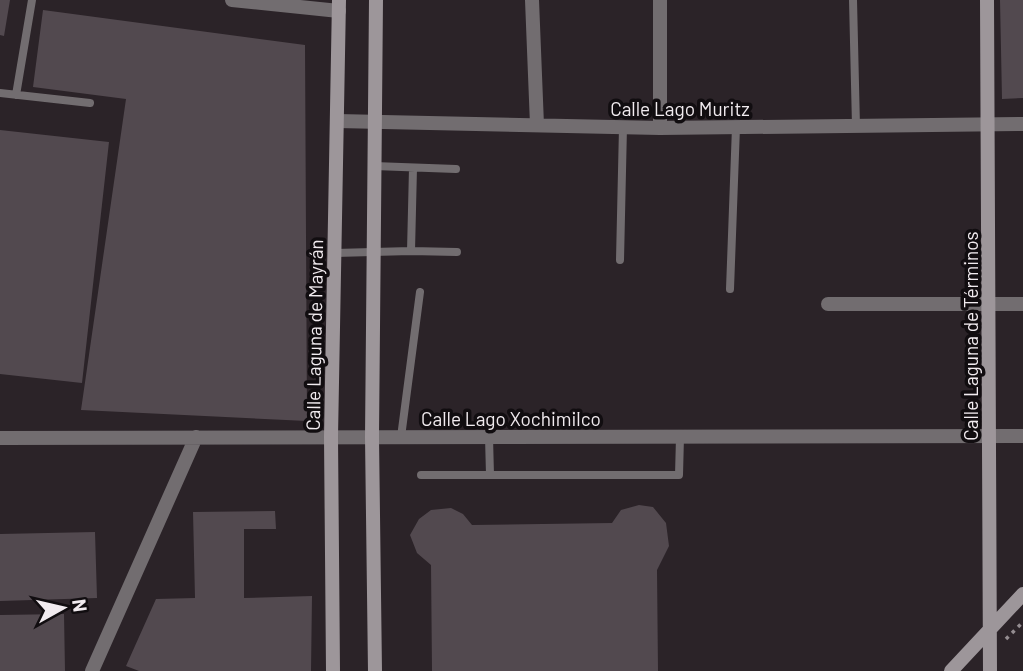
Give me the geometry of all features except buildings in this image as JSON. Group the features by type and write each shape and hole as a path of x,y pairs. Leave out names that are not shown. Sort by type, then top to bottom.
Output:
{"street":[{"path":"232,0 339,6"},
{"path":"375,671 372,437 376,0"},
{"path":"532,0 537,125"},
{"path":"660,0 660,128"},
{"name":"Calle Laguna de Términos","path":"987,0 989,671"},
{"name":"Calle Laguna de Mayrán","path":"333,671 331,437 339,6"},
{"name":"Calle Lago Muritz","path":"337,121 660,128 1023,124"},
{"path":"828,304 1023,304"},
{"name":"Calle Lago Xochimilco","path":"0,438 1023,436"},
{"path":"92,671 196,437"},
{"path":"951,671 1023,594"}],"lane":[{"path":"16,95 32,0"},
{"path":"853,0 856,126"},
{"path":"0,93 90,103"},
{"path":"620,260 623,127"},
{"path":"730,289 736,127"},
{"path":"374,166 456,169"},
{"path":"411,251 413,168"},
{"path":"335,253 457,252"},
{"path":"401,437 420,292"},
{"path":"489,437 489,475"},
{"path":"421,475 679,475 680,437"}]}
